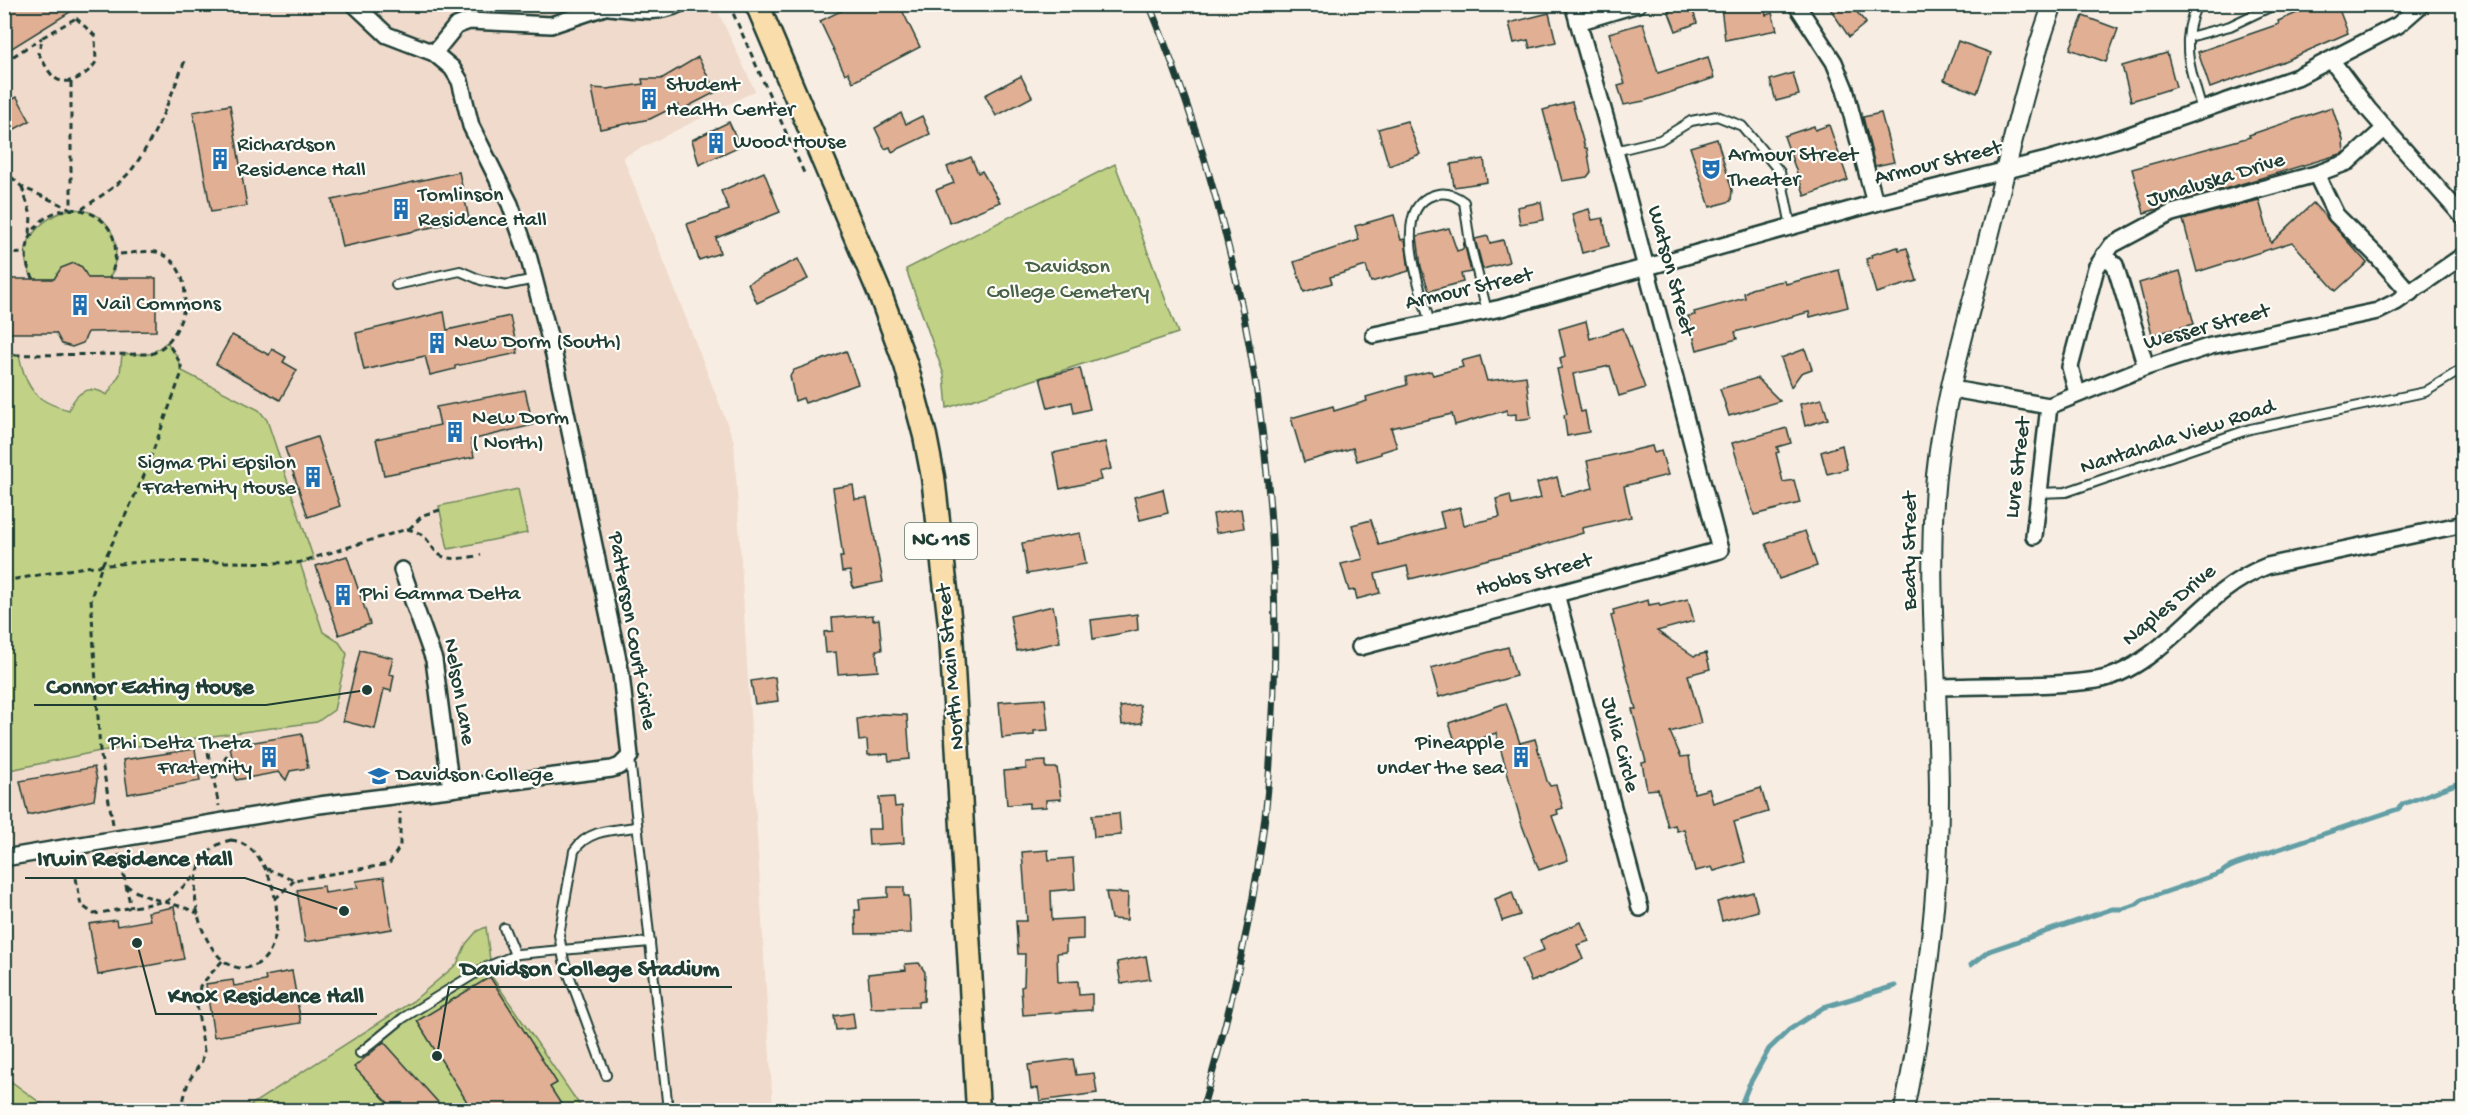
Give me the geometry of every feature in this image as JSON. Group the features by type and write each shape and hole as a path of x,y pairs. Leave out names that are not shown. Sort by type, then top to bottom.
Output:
{"main road":[{"name":"North Main Street","path":"756,4 880,294 906,365 927,447 951,633 978,1110"}],"street":[{"path":"354,4 387,35 434,53 456,26 469,21 551,25 611,6 654,10 669,9 679,4"},
{"name":"Watson Street","path":"1573,4 1646,267 1720,550"},
{"path":"1578,22 1638,4"},
{"path":"1796,4 1834,62 1845,89 1875,203"},
{"name":"Beaty Street","path":"1904,1110 1921,1026 1934,918 1939,795 1934,533 1936,477 1941,439 2028,82 2054,4"},
{"name":"Armour Street","path":"1374,335 1487,311 1875,203 2047,160 2203,111 2297,77 2332,61 2398,25 2422,4"},
{"name":"Patterson Court Circle","path":"4,858 319,805 612,769 630,756 621,674 554,356 535,279 510,204 471,126 460,81 452,68 434,53"},
{"path":"2332,61 2384,129 2463,218"},
{"name":"Junaluska Drive","path":"2104,255 2121,239 2172,213 2316,174 2348,162 2384,129"},
{"path":"2316,174 2336,215 2410,293"},
{"path":"2077,393 2070,367 2096,268 2104,255 2115,265 2146,367"},
{"name":"Wesser Street","path":"2049,406 2146,367 2211,346 2378,310 2410,293 2463,255"},
{"path":"1952,389 2049,406"},
{"name":"Lure Street","path":"2034,536 2049,406"},
{"name":"Naples Drive","path":"1937,687 2099,680 2125,671 2148,657 2224,588 2244,575 2267,566 2463,524"},
{"name":"Hobbs Street","path":"1360,647 1720,550"},
{"name":"Nelson Lane","path":"402,570 434,660 451,789"},
{"name":"Julia Circle","path":"1556,594 1640,908"}],"lane":[{"path":"2198,4 2186,52 2203,111"},
{"path":"2188,37 2230,26 2276,4"},
{"path":"1614,151 1660,140 1691,121 1717,116 1742,126 1780,172 1791,226"},
{"path":"1430,323 1410,247 1412,223 1417,208 1428,196 1440,193 1455,195 1464,202 1470,243 1487,311"},
{"path":"396,285 460,271 481,280 506,285 535,279"},
{"name":"Nantahala View Road","path":"2038,493 2066,492 2250,429 2425,392 2463,368"},
{"path":"630,756 668,1110"},
{"path":"606,1076 562,950 559,926 574,851 579,843 591,835 637,827"},
{"path":"504,928 515,955"},
{"path":"360,1053 403,1018 484,968 515,955 650,942"}],"path":[{"path":"729,4 807,179"},
{"path":"4,62 44,37 76,18 95,36 96,62 85,76 71,81 52,76 38,53 44,37"},
{"path":"82,209 108,191 133,168 150,141 186,58"},
{"path":"71,81 71,209"},
{"path":"4,170 22,186 71,209"},
{"path":"22,186 31,215 30,237 26,253 28,268 34,279"},
{"path":"30,237 45,218 71,209 82,209 103,221 111,230 117,254 110,278"},
{"path":"4,355 151,354 166,342 177,328 184,306 184,283 180,272 171,261 157,252 117,254"},
{"path":"4,254 26,253"},
{"path":"131,908 100,751 92,598 102,565 143,478 181,375 181,364 166,342"},
{"path":"4,581 102,565 160,561 297,563 409,529 423,516 440,510"},
{"path":"409,529 425,537 433,550 442,557 455,560 481,555"},
{"path":"208,753 220,809"},
{"path":"214,780 227,755"},
{"path":"265,868 296,880 389,864 398,855 400,846 400,810"},
{"path":"231,840 246,845 265,868 275,899 277,921 274,938 270,950 261,962 244,968 236,968 223,960 206,938 194,888 196,876 201,862 213,846 231,840"},
{"path":"76,878 78,900 89,913 166,901 196,876"},
{"path":"275,899 296,880"},
{"path":"126,884 138,894 183,906 199,914"},
{"path":"181,1110 188,1082 202,1061 204,1051 197,1006 200,986 223,960"}],"shaded area":[{"name":"Davidson College","path":"5,5 715,5 755,91 623,157 734,441 773,1110 5,1110"}],"green space":[{"name":"Davidson College Cemetery","path":"1115,164 1178,333 947,408 944,375 906,269"},
{"path":"71,209 96,215 111,231 116,253 110,278 87,278 82,267 74,263 61,268 57,279 34,279 27,267 25,256 32,235 49,219"},
{"path":"167,342 177,356 182,371 259,410 267,420 314,560 300,563 323,632 339,642 347,654 334,710 317,722 100,751 5,771 5,355 19,355 29,385 40,398 57,407 69,410 72,403 84,391 95,390 107,395 120,374 122,354 151,354"},
{"path":"518,489 527,533 448,549 439,506"},
{"path":"486,927 492,977 583,1110 243,1110 413,1001 457,964 466,944 477,931"},
{"path":"5,1077 50,1110 5,1110"}],"building":[{"path":"4,4 83,4 4,53"},
{"path":"855,4 899,4 920,47 853,82 848,72 845,74 820,21"},
{"path":"1691,4 1697,23 1676,31 1668,10"},
{"path":"1763,4 1766,15 1772,13 1777,30 1725,40 1721,7"},
{"path":"1827,4 1850,4 1866,23 1849,37"},
{"path":"2318,4 2337,4 2348,33 2282,62 2210,88 2198,52 2279,24 2278,21"},
{"path":"1549,13 1556,42 1530,48 1528,40 1514,43 1509,23"},
{"path":"2083,16 2118,29 2106,62 2070,49"},
{"path":"1643,23 1658,73 1708,57 1714,78 1644,101 1624,105 1618,86 1625,84 1609,33"},
{"path":"1958,41 1991,53 1977,93 1944,80"},
{"path":"2167,53 2176,87 2131,101 2122,66"},
{"name":"Student Health Center","path":"698,57 716,92 681,110 678,105 650,119 600,129 592,88 607,89 643,84 642,79 661,79"},
{"path":"1793,73 1799,95 1776,101 1770,80"},
{"path":"1021,76 1032,97 996,116 985,95"},
{"path":"17,97 30,121 13,130 4,114 4,104"},
{"path":"1572,102 1585,148 1587,148 1591,172 1587,177 1562,181 1543,110"},
{"name":"Richardson Residence Hall","path":"230,105 247,206 211,212 193,112"},
{"path":"2332,107 2343,140 2344,153 2144,213 2132,169 2250,137 2249,135"},
{"path":"901,113 906,124 922,116 930,134 892,152 890,147 885,149 875,128"},
{"path":"1881,113 1894,162 1875,166 1863,117"},
{"path":"1407,121 1420,154 1389,166 1378,129"},
{"name":"Wood House","path":"729,122 740,146 699,165 692,140"},
{"path":"1829,125 1848,180 1805,196 1784,136 1814,126 1815,130"},
{"name":"Armour Street Theater","path":"1717,139 1732,190 1731,201 1710,207 1690,147"},
{"path":"971,157 978,173 982,171 1000,202 950,223 936,190 954,183 947,167"},
{"path":"1484,159 1487,182 1454,187 1451,164"},
{"name":"Tomlinson Residence Hall","path":"459,172 469,219 342,247 332,200"},
{"path":"764,172 780,212 716,238 720,253 699,260 687,224 729,210 721,191"},
{"path":"2259,200 2271,243 2313,203 2367,263 2336,291 2292,242 2197,272 2183,220"},
{"path":"1541,202 1544,220 1520,224 1517,207"},
{"path":"1589,209 1592,220 1603,218 1609,246 1582,253 1572,214"},
{"path":"1394,215 1401,240 1405,239 1409,271 1371,282 1366,266 1330,277 1332,283 1304,292 1294,262 1359,240 1355,226"},
{"path":"1449,228 1457,251 1463,249 1464,242 1471,272 1461,274 1463,282 1429,291 1421,267 1417,236"},
{"path":"1488,236 1490,243 1503,240 1509,262 1483,269 1475,239"},
{"path":"1898,247 1899,250 1907,248 1917,281 1876,293 1866,259 1872,257 1871,255"},
{"path":"798,259 808,279 757,303 748,283"},
{"name":"Vail Commons","path":"74,263 82,267 88,278 156,278 156,331 88,332 83,343 72,347 62,344 56,333 4,333 4,279 54,279 61,268"},
{"path":"1839,270 1848,307 1810,317 1809,312 1735,332 1737,339 1697,350 1688,316 1695,315 1694,312 1745,298 1744,293 1751,289 1777,282 1785,281 1786,284"},
{"path":"2180,271 2194,324 2152,335 2139,283"},
{"name":"New Dorm (South)","path":"444,312 447,330 510,316 518,353 455,366 455,369 430,375 425,356 364,370 356,333"},
{"path":"1586,321 1590,339 1623,328 1645,388 1619,396 1610,366 1573,374 1581,412 1585,411 1589,432 1567,436 1564,415 1567,414 1557,369 1562,368 1560,358 1565,356 1559,329"},
{"path":"232,335 269,355 272,349 286,357 283,362 297,370 280,400 216,364"},
{"path":"1805,349 1812,369 1801,373 1791,387 1781,358"},
{"path":"846,351 858,384 805,403 803,398 795,401 790,376 794,370"},
{"path":"1480,356 1487,381 1526,376 1531,418 1516,420 1516,414 1507,415 1507,410 1455,425 1452,414 1391,428 1397,447 1381,452 1381,454 1357,461 1353,448 1304,462 1291,418 1333,406 1334,411 1367,401 1366,397 1407,385 1406,377 1431,371 1433,375 1463,367 1461,361"},
{"path":"1080,368 1090,409 1074,413 1072,402 1048,408 1040,378"},
{"path":"1757,378 1780,401 1729,416 1720,389"},
{"name":"New Dorm ( North)","path":"525,390 533,425 471,440 474,457 384,475 376,439 440,425 436,407"},
{"path":"1822,399 1828,419 1805,426 1800,404"},
{"path":"1787,428 1791,443 1777,447 1779,452 1776,453 1783,482 1794,480 1800,503 1754,515 1732,443"},
{"name":"Sigma Phi Epsilon Fraternity House","path":"317,437 340,506 308,517 285,448"},
{"path":"1105,442 1111,469 1099,472 1101,480 1060,489 1053,453"},
{"path":"1842,445 1847,469 1827,474 1821,452"},
{"path":"1652,446 1654,453 1661,451 1668,475 1624,486 1631,517 1582,528 1583,533 1529,549 1410,579 1407,566 1375,574 1380,593 1357,599 1355,590 1349,591 1341,564 1363,559 1352,525 1371,520 1379,545 1444,528 1440,512 1460,507 1464,525 1500,517 1496,499 1510,495 1512,505 1541,498 1537,483 1557,477 1562,496 1593,488 1587,461"},
{"path":"853,485 855,499 867,498 883,582 853,588 850,571 842,572 840,557 843,557 833,488"},
{"path":"1163,489 1168,513 1140,520 1134,497"},
{"path":"1241,509 1244,528 1216,533 1213,514"},
{"path":"1805,531 1817,566 1779,579 1766,544"},
{"path":"1080,533 1086,564 1027,574 1022,543"},
{"name":"Phi Gamma Delta","path":"347,556 370,624 339,635 316,566"},
{"path":"1688,599 1694,621 1657,631 1694,656 1706,653 1710,669 1688,675 1701,723 1670,732 1681,757 1689,756 1694,793 1709,789 1713,803 1761,788 1768,812 1734,822 1745,862 1714,871 1712,867 1695,871 1684,829 1677,831 1675,825 1668,827 1658,789 1647,790 1642,763 1646,762 1632,709 1636,709 1611,616 1614,615 1613,610 1648,600 1649,605 1659,603 1660,606"},
{"path":"1053,606 1060,642 1017,651 1010,616"},
{"path":"1137,614 1138,630 1093,639 1091,620"},
{"path":"873,615 873,620 879,619 882,650 876,650 878,671 838,674 836,652 826,653 824,632 833,631 832,618"},
{"path":"1508,647 1516,676 1439,697 1431,668"},
{"path":"360,650 393,658 389,674 394,675 391,691 384,689 375,729 343,721"},
{"path":"775,677 778,701 755,704 751,681"},
{"path":"1045,699 1048,730 1034,731 1034,735 1002,738 999,702"},
{"path":"1506,703 1520,743 1535,739 1547,781 1550,786 1556,785 1563,808 1557,810 1558,814 1552,816 1568,860 1539,870 1522,825 1496,733 1457,747 1449,723"},
{"path":"1140,705 1142,723 1122,725 1120,707"},
{"path":"881,714 907,715 910,759 889,761 888,754 868,755 867,740 859,741 857,719"},
{"name":"Phi Delta Theta Fraternity","path":"302,734 308,768 290,771 286,780 279,772 236,780 230,746"},
{"path":"195,749 200,781 128,794 123,760"},
{"path":"1046,761 1046,768 1057,768 1061,799 1046,800 1046,807 1029,808 1029,803 1007,805 1004,771 1026,769 1026,762"},
{"path":"94,767 97,780 94,800 28,815 20,781"},
{"path":"894,797 895,807 902,806 904,843 869,845 868,829 881,829 879,798"},
{"path":"1119,813 1121,835 1094,837 1092,815"},
{"path":"1048,850 1049,860 1073,858 1075,889 1051,891 1052,920 1083,918 1083,939 1066,940 1066,952 1057,953 1058,982 1078,981 1079,995 1092,994 1092,1010 1023,1015 1021,987 1024,986 1025,954 1018,954 1016,921 1027,921 1022,852"},
{"path":"384,877 392,929 305,942 297,890 324,886 325,893 358,888 356,881"},
{"path":"888,887 904,887 904,896 909,896 911,933 856,934 855,910 860,910 859,899 888,897"},
{"path":"1106,892 1128,893 1127,920 1111,919"},
{"path":"1512,892 1520,915 1502,921 1495,899"},
{"path":"1753,892 1758,911 1722,921 1717,902"},
{"path":"174,907 184,959 98,975 89,924 116,920 117,926 150,920 148,912"},
{"path":"1581,922 1589,941 1577,945 1583,959 1531,982 1522,959 1544,950 1540,940"},
{"path":"1146,956 1150,979 1121,984 1117,962"},
{"path":"919,963 925,972 924,1001 918,1002 918,1007 871,1008 868,974 906,970 905,964"},
{"path":"292,971 301,1023 214,1037 206,984 233,980 234,986 266,981 265,976"},
{"path":"490,977 557,1083 550,1087 565,1110 472,1110 417,1021"},
{"path":"853,1013 855,1028 836,1030 834,1016"},
{"path":"384,1042 445,1110 395,1110 354,1067"},
{"path":"1073,1059 1076,1075 1094,1073 1097,1093 1040,1101 1038,1088 1031,1089 1028,1065"}],"waterway":[{"path":"1971,965 1989,951 2112,909 2122,909 2137,904 2142,900 2221,873 2261,855 2398,809 2403,804 2464,781"},
{"path":"1739,1110 1749,1085 1769,1049 1789,1030 1824,1007 1895,986"}],"railway":[{"path":"1149,4 1185,99 1215,195 1239,291 1256,389 1268,487 1274,587 1274,687 1264,829 1242,951 1224,1031 1202,1110"}],"place":[{"name":"Student Health Center","path":"649,99"},
{"name":"Wood House","path":"716,143"},
{"name":"Richardson Residence Hall","path":"220,159"},
{"name":"Armour Street Theater","path":"1711,169"},
{"name":"Tomlinson Residence Hall","path":"401,209"},
{"name":"Vail Commons","path":"80,305"},
{"name":"New Dorm (South)","path":"437,343"},
{"name":"New Dorm ( North)","path":"455,432"},
{"name":"Sigma Phi Epsilon Fraternity House","path":"313,477"},
{"name":"Phi Gamma Delta","path":"343,595"},
{"name":"Connor Eating House","path":"367,690"},
{"name":"Phi Delta Theta Fraternity","path":"269,757"},
{"name":"Pineapple under the sea","path":"1521,757"},
{"name":"Davidson College","path":"379,776"},
{"name":"Irwin Residence Hall","path":"344,911"},
{"name":"Knox Residence Hall","path":"137,943"},
{"name":"Davidson College Stadium","path":"437,1056"}]}
